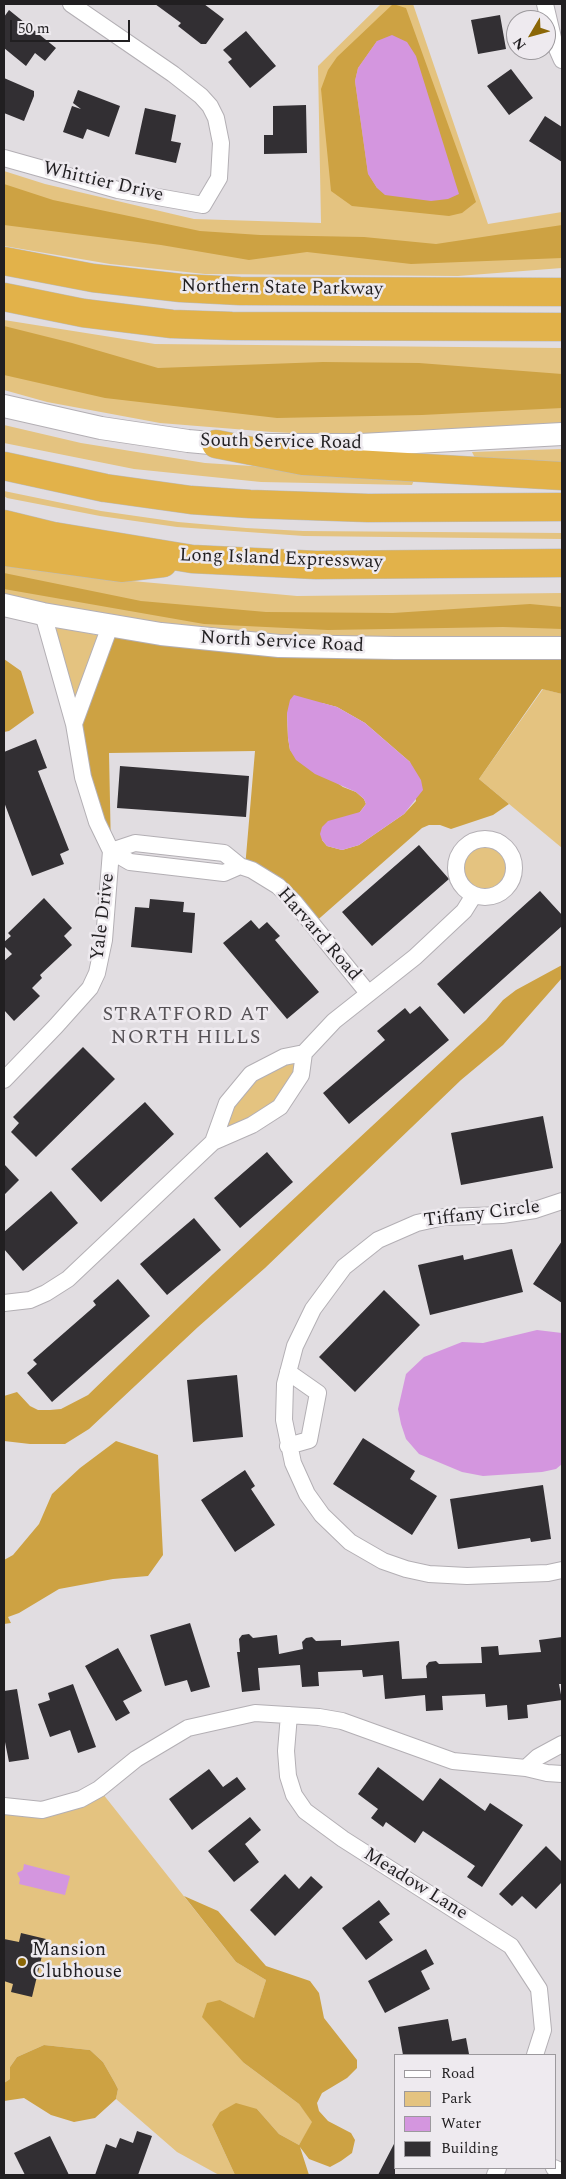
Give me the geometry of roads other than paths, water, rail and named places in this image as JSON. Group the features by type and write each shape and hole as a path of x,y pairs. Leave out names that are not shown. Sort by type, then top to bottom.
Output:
{"highway":[{"name":"Northern State Parkway","path":"4,261 92,278 191,289 562,292"},
{"name":"Northern State Parkway","path":"4,298 106,316 202,325 562,328"},
{"path":"216,444 303,461 562,476"},
{"path":"4,466 105,488 191,500 348,508 562,507"},
{"name":"Long Island Expressway","path":"4,524 52,536 192,559 316,565 562,563"},
{"path":"4,552 121,568 192,559"}],"main road":[{"name":"South Service Road","path":"4,406 101,428 216,444 332,446 562,434"},
{"name":"North Service Road","path":"4,605 43,614 161,634 279,646 562,648"}],"street":[{"name":"Whittier Drive","path":"4,158 118,190 204,204 219,178 221,144 216,118 210,106 201,96 173,74 71,4"},
{"path":"545,4 554,42 562,60"},
{"name":"Yale Drive","path":"4,1080 90,988 97,973 104,940 111,851 96,822 86,786 74,724 43,614"},
{"path":"74,724 110,626"},
{"name":"Harvard Road","path":"111,851 130,862 224,873 240,866 252,870 278,886 295,903 368,993"},
{"path":"212,1142 227,1103 251,1074 284,1057 304,1053 341,1014 415,957 464,911 474,895"},
{"path":"4,1303 30,1300 46,1293 68,1278 212,1142 252,1126 280,1107 301,1075 304,1053"},
{"name":"Tiffany Circle","path":"562,1201 535,1210 502,1215 444,1217 416,1223 378,1240 344,1267 313,1309 295,1346 288,1372 285,1384 284,1420 293,1463 307,1494 322,1515 350,1542 383,1561 429,1574 467,1576 548,1573 562,1570"},
{"path":"288,1372 318,1392 308,1440 288,1446"},
{"path":"4,1806 42,1810 81,1799 99,1789 145,1754 188,1728 255,1713 319,1717 342,1721 452,1761 526,1768 562,1774"},
{"name":"Meadow Lane","path":"289,1715 286,1751 288,1776 294,1795 306,1811 343,1839 511,1946 539,1989 542,2030 535,2054"},
{"path":"526,1768 538,1757 562,1744"}],"water":[{"path":"392,35 407,42 416,56 459,194 448,199 431,201 385,195 377,188 368,174 355,81 358,68 377,41"},
{"path":"294,695 337,707 365,723 410,762 421,780 423,790 404,814 359,845 342,850 327,846 322,840 320,834 322,827 328,821 360,812 366,804 364,799 356,792 315,774 296,760 290,750 287,713 290,700"},
{"path":"537,1330 562,1333 562,1464 556,1469 542,1472 483,1476 462,1472 419,1454 406,1439 398,1409 406,1374 424,1357 462,1342 483,1343"},
{"path":"24,1864 70,1876 65,1895 19,1884 20,1879 17,1873 23,1870"}],"place":[{"name":"Mansion Clubhouse","path":"22,1962"}],"district":[{"name":"STRATFORD AT NORTH HILLS","path":"186,1028"}]}
